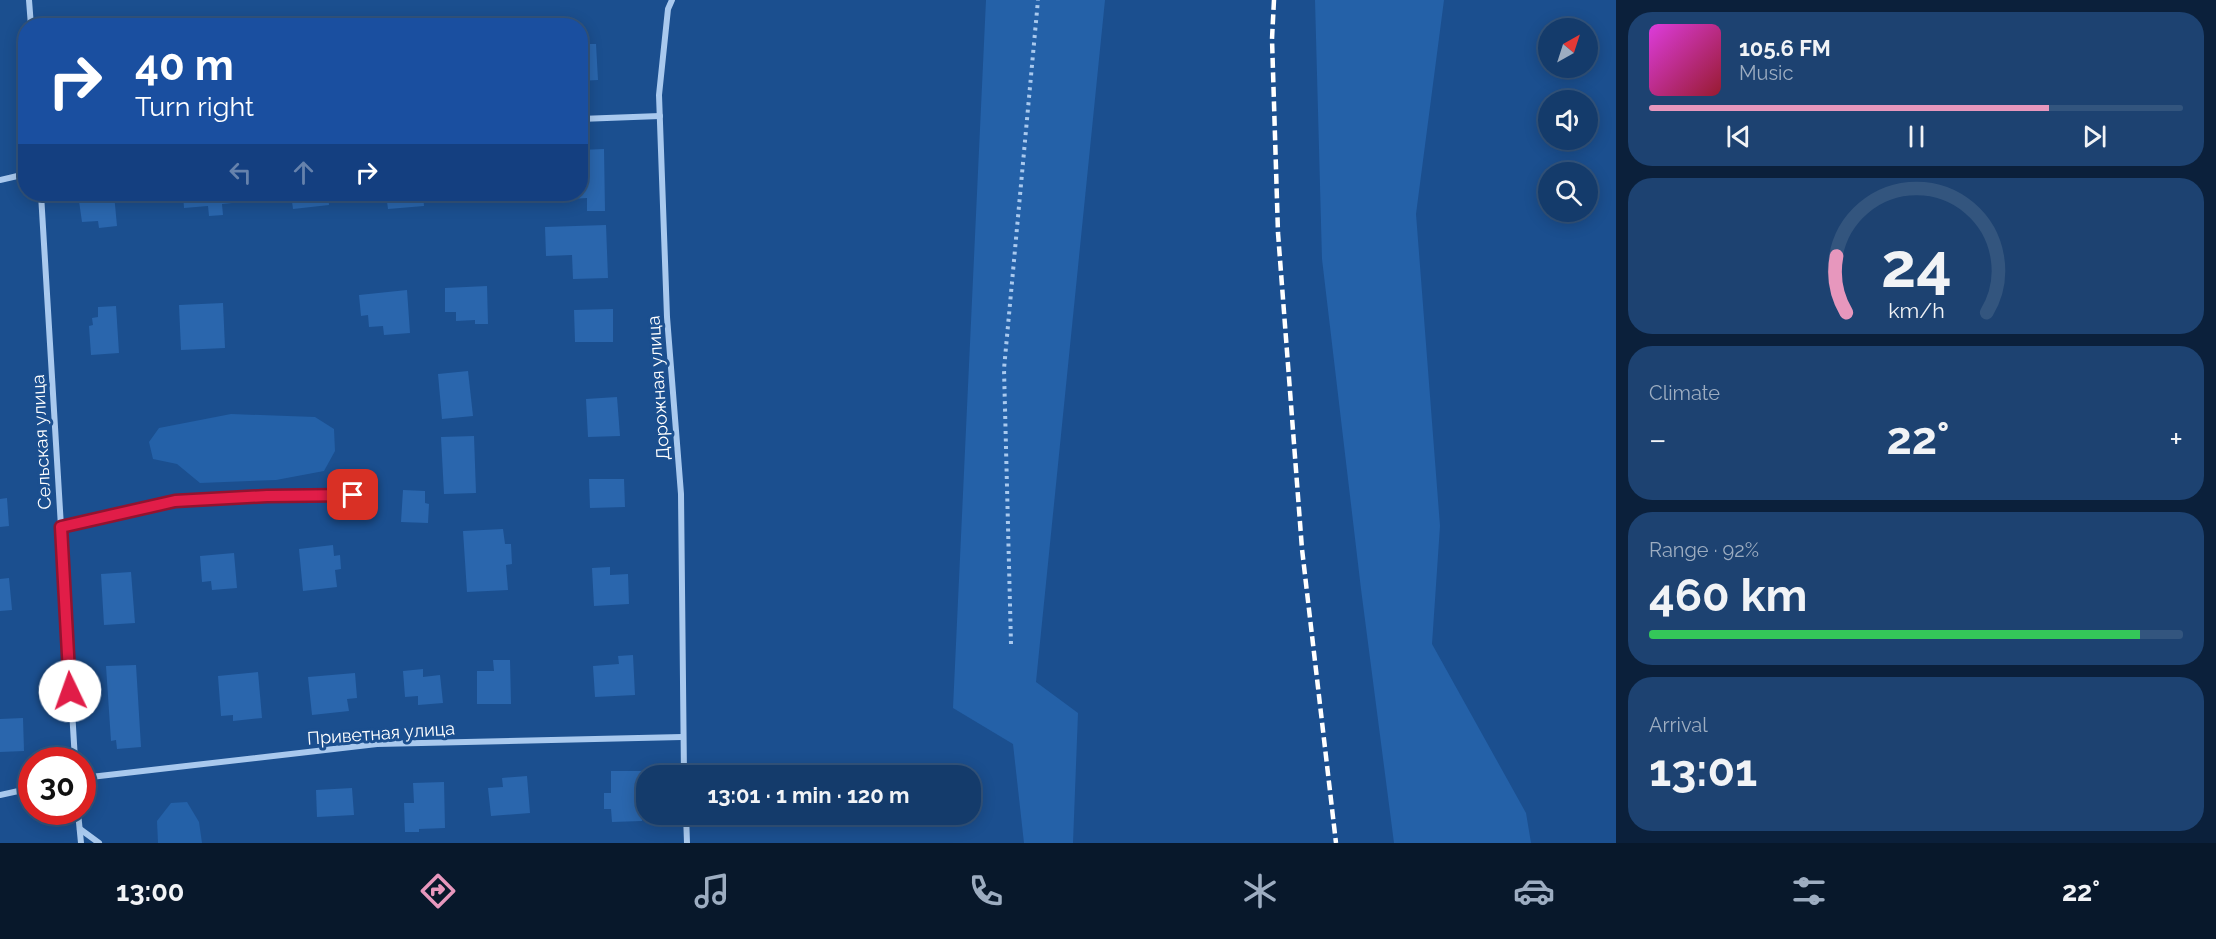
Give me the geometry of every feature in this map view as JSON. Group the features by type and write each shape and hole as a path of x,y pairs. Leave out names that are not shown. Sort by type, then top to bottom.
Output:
{"street":[{"path":"29,0 30,18"},
{"name":"Дорожная улица","path":"672,0 659,95 667,317 681,494 683,765"},
{"path":"588,119 660,116"},
{"path":"0,180 18,176"},
{"name":"Сельская улица","path":"41,201 74,747"},
{"path":"61,527 175,501 267,496 353,495"},
{"name":"Приветная улица","path":"96,776 377,744 682,737"},
{"path":"0,795 18,791"},
{"path":"80,825 81,843"},
{"path":"686,825 687,843"},
{"path":"80,829 99,843"}],"path":[{"path":"1011,644 1004,369 1038,0"}],"shaded area":[{"path":"986,0 1105,0 1036,682 1078,713 1073,843 1024,843 1013,744 953,708"},
{"path":"1315,0 1444,0 1416,214 1440,526 1432,644 1526,813 1531,843 1394,843 1322,259"},
{"path":"231,414 315,417 334,429 335,451 324,471 276,480 200,483 177,464 153,459 149,442 159,428"},
{"path":"187,802 199,822 202,843 158,843 157,821 171,803"}],"building":[{"path":"588,44 596,44 598,80 588,81"},
{"path":"604,149 605,211 587,211 588,150"},
{"path":"79,201 115,201 117,226 99,228 98,221 82,222"},
{"path":"184,201 232,201 232,203 222,204 223,215 209,216 208,206 184,208"},
{"path":"292,201 329,201 329,205 293,209"},
{"path":"387,201 424,201 424,206 388,209"},
{"path":"606,225 608,278 573,279 572,255 546,256 545,227"},
{"path":"487,286 488,324 475,324 475,320 456,321 456,312 445,312 445,288"},
{"path":"407,290 410,333 384,335 383,326 369,327 368,315 361,316 359,295"},
{"path":"223,303 225,348 181,350 179,305"},
{"path":"116,306 119,353 91,355 89,326 93,325 92,318 98,317 98,307"},
{"path":"613,309 613,342 575,342 574,310"},
{"path":"468,371 473,416 442,419 438,374"},
{"path":"617,397 620,436 588,437 586,399"},
{"path":"474,436 476,493 444,494 441,437"},
{"path":"589,479 624,479 625,507 590,508"},
{"path":"403,490 425,491 425,503 429,504 428,523 401,522"},
{"path":"7,498 9,526 0,527 0,499"},
{"path":"503,529 505,544 511,544 512,564 506,565 508,590 467,592 463,531"},
{"path":"333,545 334,556 340,555 341,569 335,570 337,587 303,591 299,549"},
{"path":"234,553 237,588 212,590 211,581 202,582 200,556"},
{"path":"610,567 610,575 628,574 629,604 594,606 592,568"},
{"path":"131,572 135,623 104,625 101,574"},
{"path":"9,578 12,610 0,611 0,579"},
{"path":"633,655 635,695 595,697 593,666 619,664 618,656"},
{"path":"493,660 510,660 511,704 477,704 477,671 494,671"},
{"path":"136,665 141,747 117,749 116,740 111,741 106,666"},
{"path":"423,669 423,677 440,675 443,703 418,705 418,696 405,697 403,671"},
{"path":"258,672 262,718 233,721 233,715 221,716 218,676"},
{"path":"355,673 357,698 347,699 349,711 312,715 308,677"},
{"path":"23,718 24,747 18,747 18,751 0,752 0,719"},
{"path":"611,771 636,771 636,821 612,822 611,809 604,809 604,793 611,793"},
{"path":"527,776 530,813 491,816 488,788 503,787 502,778"},
{"path":"444,782 445,828 405,832 404,803 414,803 413,783"},
{"path":"352,788 354,815 317,817 316,790"}],"railway":[{"path":"1274,0 1272,39 1278,233 1302,549 1336,843"}],"route":[{"path":"70,691 61,527 175,501 267,496 353,495"}]}
